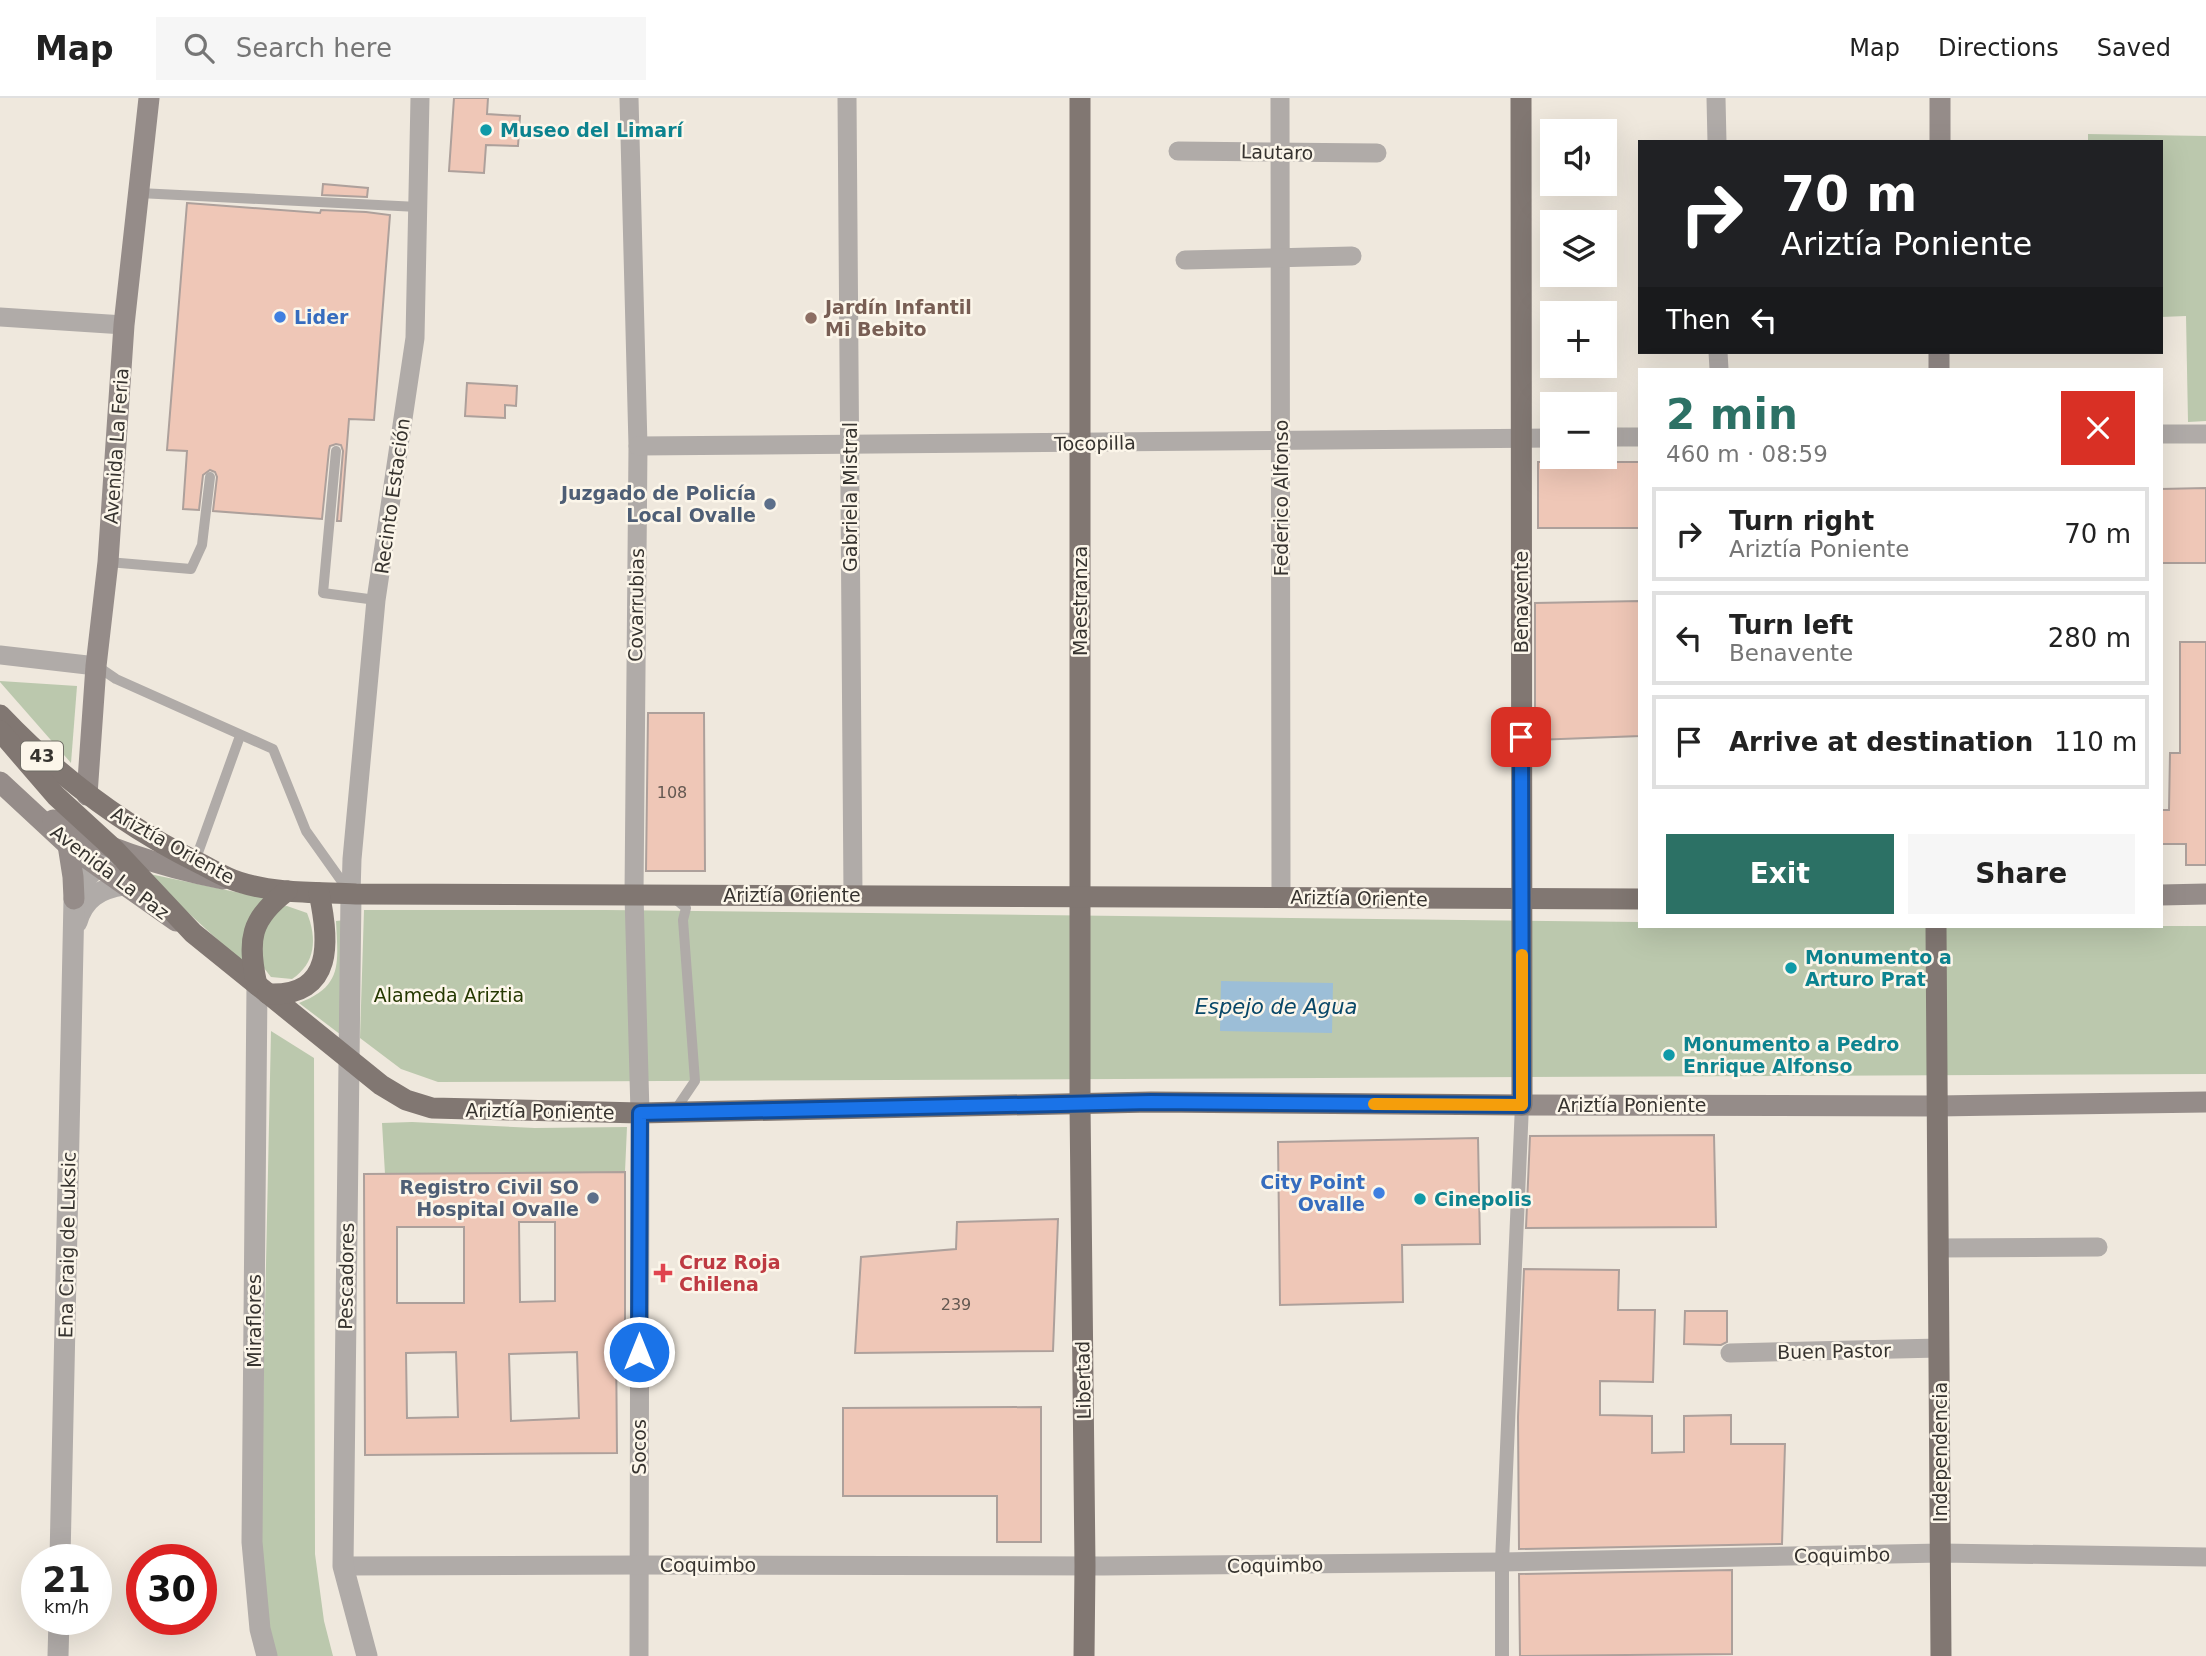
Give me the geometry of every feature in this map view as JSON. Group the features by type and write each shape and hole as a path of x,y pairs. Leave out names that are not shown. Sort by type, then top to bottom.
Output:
{"main road":[{"name":"Avenida La Feria","path":"87,795 96,666 108,562 124,326 149,98"},
{"name":"Maestranza","path":"1080,98 1080,1104"},
{"name":"Benavente","path":"1521,98 1522,1105"},
{"path":"1940,98 1940,140"},
{"name":"Ariztía Oriente","path":"0,715 87,795 148,836 239,882 287,891 351,894 1638,900"},
{"name":"Ariztía Poniente","path":"0,731 56,796 115,850 193,933 394,1094 432,1108 640,1113 1151,1102 1937,1106 2206,1102"},
{"name":"Avenida La Paz","path":"0,782 68,845 193,933"},
{"path":"87,795 89,813 98,835"},
{"name":"Avenida La Paz","path":"29,807 68,829 154,864 239,882"},
{"path":"68,845 74,899"},
{"path":"287,891 267,906 256,926 253,967 262,989 290,992 302,988 319,970 324,958 327,927 319,892"},
{"path":"2163,895 2206,894"},
{"name":"Independencia","path":"1936,928 1941,1656"},
{"name":"Libertad","path":"1080,1104 1084,1656"}],"street":[{"name":"Recinto Estación","path":"351,894 376,600 415,338 420,98"},
{"name":"Covarrubias","path":"629,98 638,446 634,895 640,1113"},
{"name":"Gabriela Mistral","path":"847,98 853,895"},
{"name":"Federico Alfonso","path":"1280,98 1281,897"},
{"path":"1716,98 1717,140"},
{"name":"Lautaro","path":"1178,151 1377,153"},
{"path":"1185,260 1352,256"},
{"path":"0,317 124,326"},
{"path":"2163,434 2206,434"},
{"path":"1617,437 1638,437"},
{"name":"Tocopilla","path":"638,446 1540,438"},
{"path":"0,655 96,666"},
{"path":"74,899 81,883 115,850"},
{"name":"Ena Craig de Luksic","path":"74,931 80,911 92,895 109,887 124,885"},
{"name":"Pescadores","path":"351,894 343,1566 367,1656"},
{"name":"Ena Craig de Luksic","path":"60,1544 74,899"},
{"name":"Miraflores","path":"262,989 252,1542 260,1629 267,1656"},
{"path":"1502,1656 1502,1562 1522,1105"},
{"name":"Socos","path":"639,1656 640,1113"},
{"path":"1938,1248 2098,1247"},
{"name":"Buen Pastor","path":"1730,1353 1939,1348"},
{"name":"Coquimbo","path":"343,1566 1085,1566 1502,1562 1941,1553 2206,1557"},
{"path":"58,1656 59,1635"}],"lane":[{"path":"139,193 418,207"},
{"path":"336,451 323,593 376,600"},
{"path":"108,562 191,569 202,545 210,477"},
{"path":"96,666 116,679 273,749 306,831 351,894"},
{"path":"195,861 240,736"},
{"path":"670,895 686,908 683,920 695,1081 673,1112"}],"green space":[{"path":"2088,134 2206,136 2206,421 2188,422 2186,316 2163,317 2163,140 2088,140"},
{"path":"0,682 77,686 71,763"},
{"path":"145,873 265,898 249,921 245,965"},
{"path":"287,906 307,913 313,941 310,958 300,973 292,979 271,977 260,963 263,918 275,907"},
{"name":"Alameda Ariztia","path":"364,910 606,910 1638,922 1638,928 2206,926 2206,1074 438,1082 401,1069 360,1038"},
{"path":"345,920 345,1038 299,1003 324,989 331,981 337,961 336,921"},
{"path":"271,1031 314,1058 315,1554 324,1621 333,1656 276,1656 271,1640 260,1543"},
{"path":"382,1123 535,1128 627,1127 625,1172 385,1174"}],"water":[{"name":"Espejo de Agua","path":"1221,981 1333,983 1332,1033 1220,1031"}],"building":[{"name":"Museo del Limarí","path":"454,98 488,98 487,114 520,116 518,146 486,145 484,173 449,171"},
{"path":"323,184 368,188 367,197 322,195"},
{"name":"Lider","path":"187,203 320,213 321,210 390,215 374,420 349,419 341,521 337,521 343,451 341,445 336,444 330,446 329,450 322,519 213,511 217,477 215,472 210,470 203,475 199,510 183,509 187,451 167,450"},
{"path":"467,383 517,386 516,406 505,405 505,418 465,416"},
{"path":"1538,462 1540,469 1617,469 1617,462 1638,462 1638,528 1538,528"},
{"path":"2206,488 2206,563 2163,563 2163,489"},
{"path":"1638,601 1638,736 1535,740 1535,603"},
{"path":"2180,642 2206,642 2206,865 2186,865 2186,844 2163,844 2163,810 2169,810 2170,753 2180,753"},
{"path":"648,713 704,713 705,871 646,871"},
{"path":"1714,1135 1716,1227 1526,1228 1530,1136"},
{"name":"City Point Ovalle","path":"1478,1138 1480,1244 1402,1245 1403,1302 1280,1305 1278,1142"},
{"path":"625,1172 625,1339 616,1339 617,1453 365,1455 364,1174","holes":["519,1222 555,1222 555,1301 520,1302","397,1227 464,1227 464,1303 397,1303","456,1352 458,1417 407,1418 406,1353","577,1352 579,1418 511,1421 509,1354"]},
{"path":"1058,1219 1053,1351 855,1353 861,1257 956,1249 957,1222"},
{"path":"1524,1269 1619,1270 1618,1310 1655,1310 1653,1382 1600,1381 1600,1415 1652,1416 1652,1453 1684,1452 1684,1416 1731,1415 1731,1444 1785,1444 1782,1544 1519,1549 1518,1417"},
{"path":"1685,1311 1727,1311 1727,1342 1721,1345 1684,1344"},
{"path":"1041,1407 1041,1542 997,1542 997,1496 843,1496 843,1408"},
{"path":"1732,1570 1732,1654 1520,1656 1519,1574"}],"slow traffic":[{"path":"1374,1104 1522,1105 1522,955"}],"place":[{"name":"Museo del Limarí","path":"486,130"},
{"name":"Lider","path":"280,317"},
{"name":"Jardín Infantil Mi Bebito","path":"811,318"},
{"name":"Juzgado de Policía Local Ovalle","path":"770,504"},
{"name":"Monumento a Arturo Prat","path":"1791,968"},
{"name":"Monumento a Pedro Enrique Alfonso","path":"1669,1055"},
{"name":"City Point Ovalle","path":"1379,1193"},
{"name":"Registro Civil SO Hospital Ovalle","path":"593,1198"},
{"name":"Cinepolis","path":"1420,1199"},
{"name":"Cruz Roja Chilena","path":"663,1273"}],"route":[{"path":"639,1352 640,1113 1151,1102 1522,1105 1521,737"}]}
